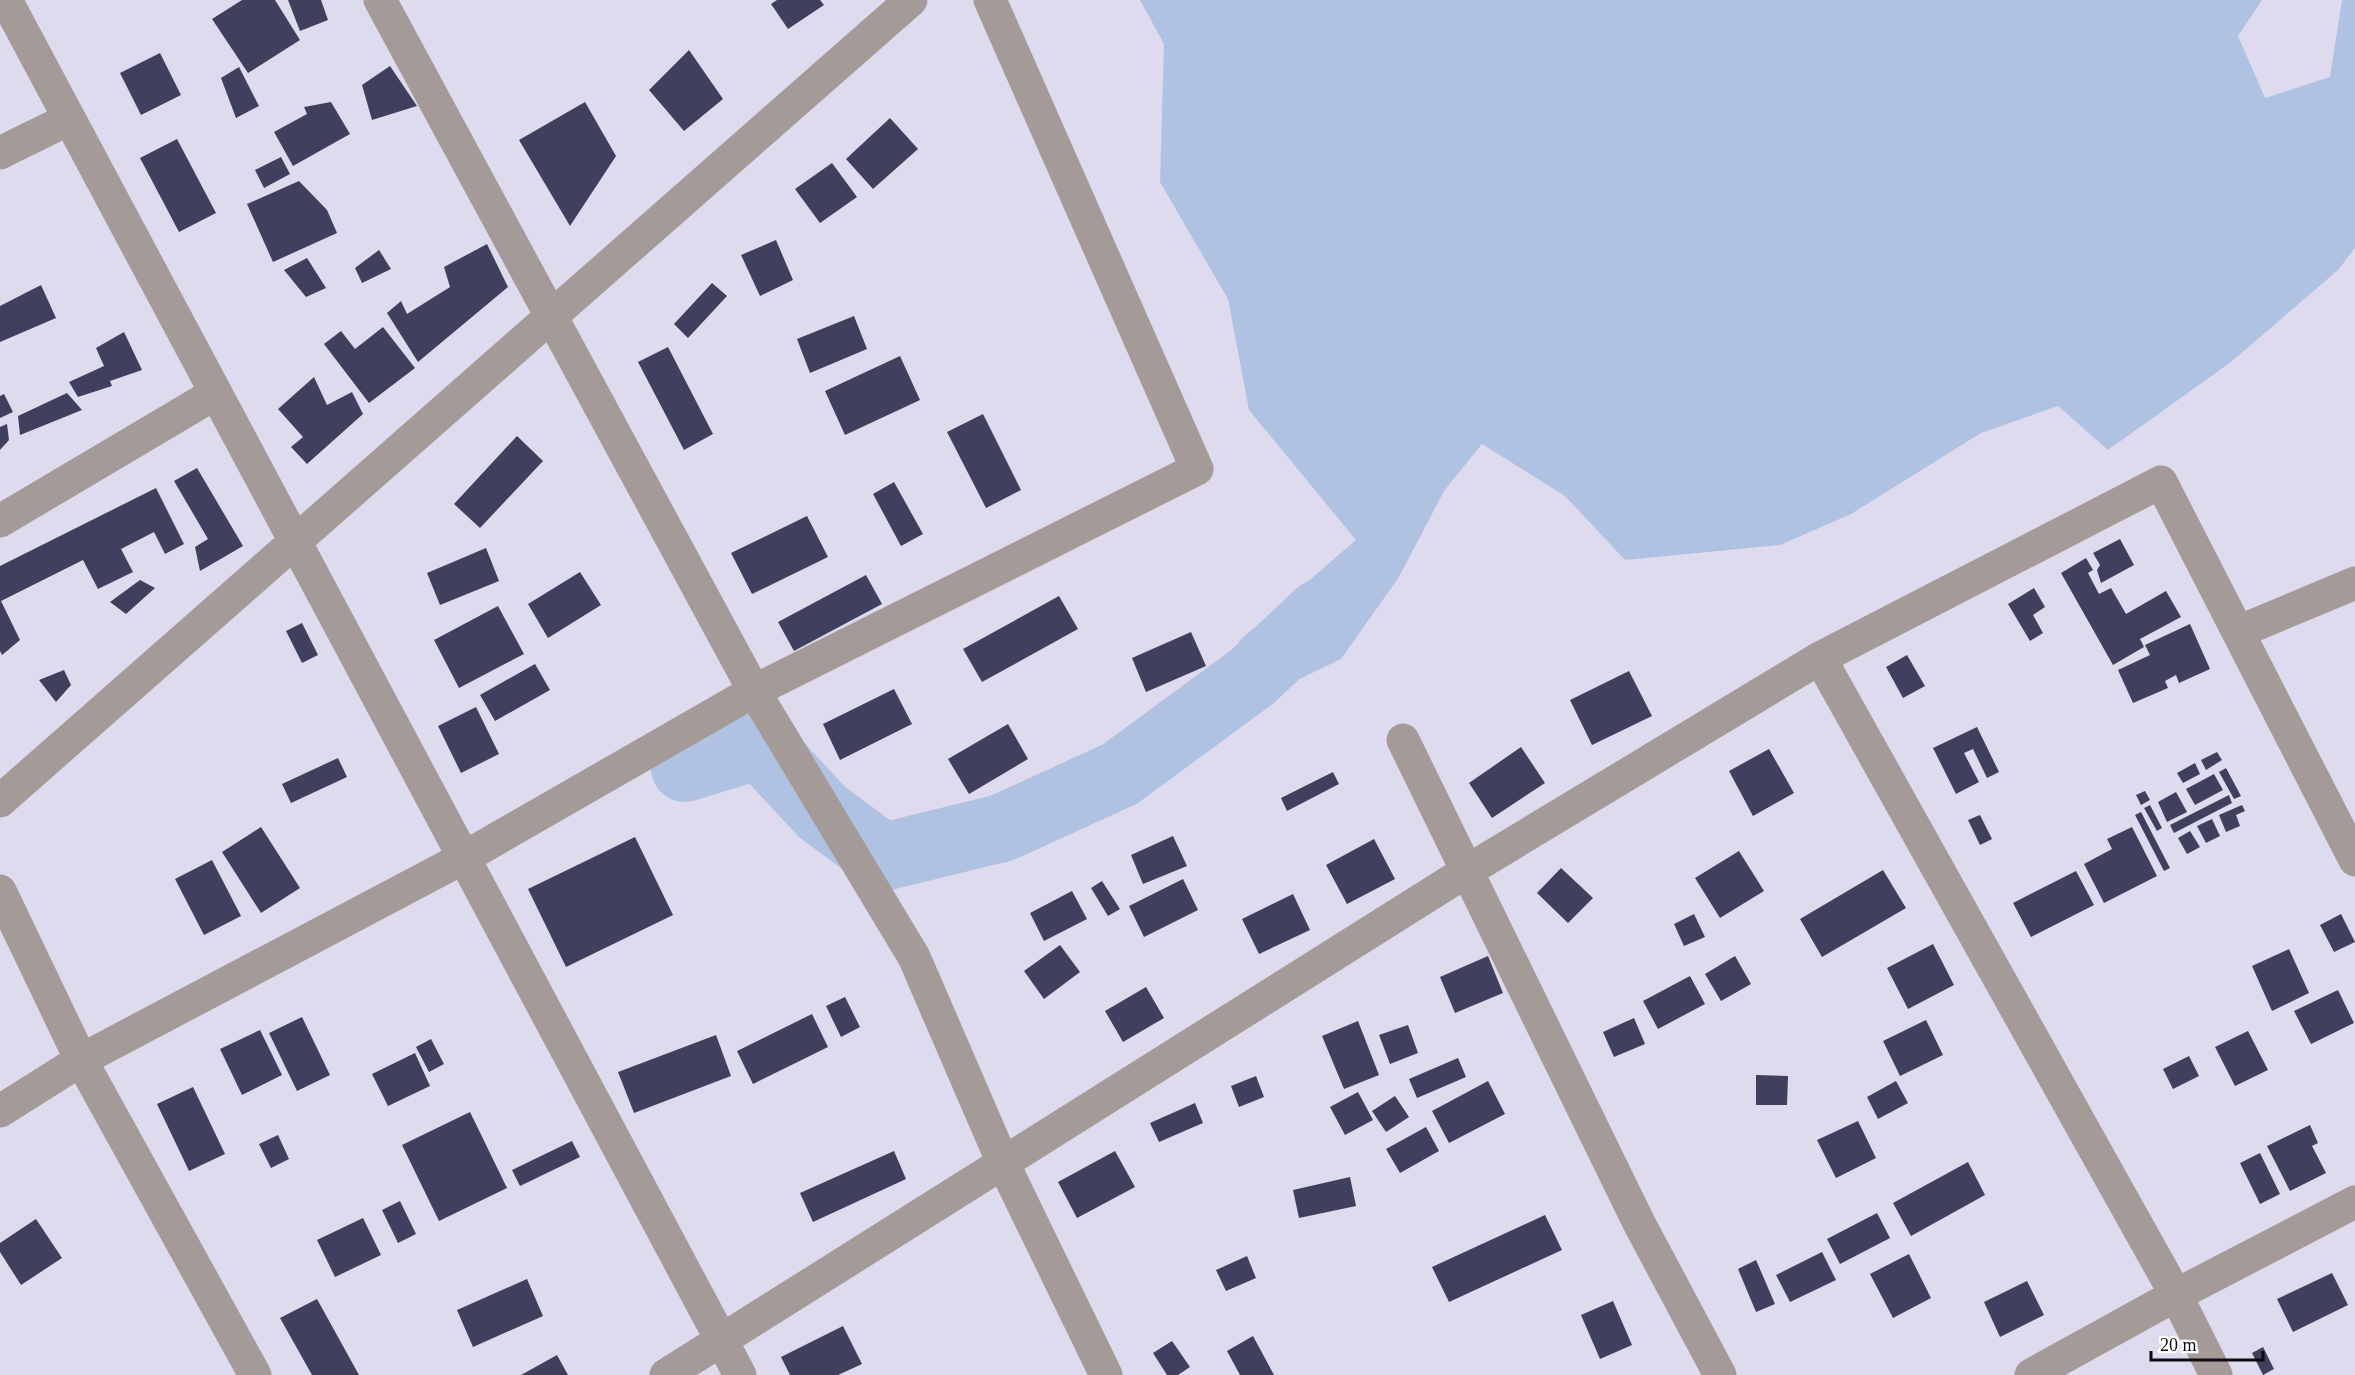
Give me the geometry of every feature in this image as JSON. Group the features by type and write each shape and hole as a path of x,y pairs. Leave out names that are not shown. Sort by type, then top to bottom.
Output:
{"street":[{"path":"6,0 740,1375"},
{"path":"381,0 754,691 914,957 1003,1163 1106,1375"},
{"path":"0,801 911,0"},
{"path":"0,1110 81,1060 465,858 754,691 1197,469 990,0"},
{"path":"0,153 69,119"},
{"path":"0,521 216,393"},
{"path":"666,1375 1467,871 1820,658 2162,482 2355,860"},
{"path":"2238,632 2355,583"},
{"path":"1820,658 2176,1295 2216,1375"},
{"path":"1403,740 1639,1223 1720,1375"},
{"path":"0,891 81,1060 255,1375"},
{"path":"2031,1375 2176,1295 2355,1202"}],"water":[{"path":"1140,0 2262,0 2238,36 2265,98 2330,77 2342,0 2355,0 2355,248 2338,270 2231,362 2108,450 2058,406 1981,433 1851,514 1780,545 1625,560 1565,496 1482,444 1444,491 1399,577 1341,659 1260,698 1239,641 1356,540 1249,410 1228,299 1160,182 1164,44"}],"building":[{"path":"242,0 275,0 300,40 248,73 212,19"},
{"path":"288,0 321,0 328,20 300,31"},
{"path":"777,0 820,0 824,5 788,29 771,4"},
{"path":"689,50 723,99 684,131 649,90"},
{"path":"160,53 181,95 141,115 120,73"},
{"path":"390,66 417,106 372,120 362,85"},
{"path":"239,67 259,106 236,118 221,78"},
{"path":"331,102 350,134 293,166 274,132 307,114 304,107"},
{"path":"585,102 616,156 570,226 519,140"},
{"path":"890,118 918,149 873,189 846,159"},
{"path":"177,139 216,213 179,232 140,158"},
{"path":"281,157 290,174 264,188 255,170"},
{"path":"832,163 857,197 820,223 795,189"},
{"path":"299,181 327,210 337,233 273,262 247,204"},
{"path":"776,240 793,280 760,296 741,255"},
{"path":"487,244 508,287 418,362 387,313 401,301 407,314 450,287 444,267"},
{"path":"379,250 391,269 362,283 355,268"},
{"path":"307,258 326,288 306,297 284,270"},
{"path":"712,283 727,296 688,338 674,324"},
{"path":"41,285 56,318 0,342 0,306"},
{"path":"854,316 867,349 810,373 797,339"},
{"path":"383,327 415,368 369,403 324,344 341,331 355,349"},
{"path":"124,332 142,370 110,381 112,386 78,397 69,382 104,366 96,348"},
{"path":"668,347 713,434 684,450 638,362"},
{"path":"900,356 920,400 845,435 825,391"},
{"path":"314,377 327,405 352,392 363,414 307,464 291,447 303,437 278,409"},
{"path":"67,393 82,410 20,435 18,416"},
{"path":"4,394 13,412 0,418 0,396"},
{"path":"983,414 1021,490 986,508 947,432"},
{"path":"7,424 9,440 0,450 0,427"},
{"path":"517,436 543,461 480,528 454,504"},
{"path":"197,468 243,546 200,571 195,547 208,539 174,481"},
{"path":"894,482 923,534 901,546 873,494"},
{"path":"156,488 184,544 165,554 154,532 121,549 133,572 98,589 83,560 1,601 20,640 2,655 0,651 0,566"},
{"path":"807,516 828,557 752,594 731,553"},
{"path":"2120,539 2134,565 2101,583 2097,570 2100,565 2093,553"},
{"path":"486,548 499,581 440,605 427,573"},
{"path":"2086,558 2093,570 2088,573 2099,594 2111,588 2126,614 2166,591 2181,617 2140,639 2144,647 2113,665 2061,573"},
{"path":"580,572 601,605 548,638 528,604"},
{"path":"866,575 882,604 794,651 778,622"},
{"path":"140,580 155,588 126,614 110,602"},
{"path":"2034,588 2045,607 2033,615 2043,633 2030,641 2008,604"},
{"path":"1059,596 1078,629 982,682 963,649"},
{"path":"498,606 524,654 459,688 434,640"},
{"path":"302,623 318,655 302,663 286,631"},
{"path":"2190,624 2210,669 2179,683 2176,675 2165,681 2168,688 2133,703 2118,670 2150,655 2145,645"},
{"path":"1191,632 1206,666 1146,692 1132,658"},
{"path":"1907,655 1925,686 1903,698 1886,667"},
{"path":"535,664 550,690 495,721 480,695"},
{"path":"64,670 71,685 56,702 39,680"},
{"path":"1629,671 1652,716 1592,745 1570,700"},
{"path":"894,689 912,724 840,760 823,724"},
{"path":"476,707 499,754 461,773 438,726"},
{"path":"1008,724 1028,759 969,794 948,759"},
{"path":"1977,727 1999,772 1987,778 1973,749 1964,753 1979,782 1956,794 1933,748"},
{"path":"1521,747 1545,783 1492,818 1469,783"},
{"path":"1769,749 1794,793 1753,816 1729,771"},
{"path":"2217,752 2222,760 2206,770 2201,760"},
{"path":"338,758 347,777 291,803 282,784"},
{"path":"2195,763 2200,774 2183,783 2177,773"},
{"path":"2226,768 2241,796 2234,799 2219,772"},
{"path":"1333,772 1339,784 1287,811 1281,798"},
{"path":"2214,774 2223,790 2195,805 2186,789"},
{"path":"2145,791 2150,800 2141,805 2136,795"},
{"path":"2176,792 2187,812 2167,822 2158,802"},
{"path":"2229,795 2232,803 2174,833 2170,825"},
{"path":"2150,805 2162,828 2157,831 2144,808"},
{"path":"2242,805 2245,811 2236,815 2240,826 2226,832 2219,815"},
{"path":"2141,812 2170,868 2164,871 2135,815"},
{"path":"1980,815 1992,839 1980,845 1968,820"},
{"path":"2212,819 2220,836 2206,843 2197,826"},
{"path":"261,827 300,888 261,913 222,852"},
{"path":"2132,827 2157,876 2104,903 2084,864 2112,849 2107,839"},
{"path":"2190,831 2200,847 2187,854 2178,838"},
{"path":"1173,836 1187,866 1143,884 1131,855"},
{"path":"635,837 673,915 566,967 528,889"},
{"path":"1374,839 1395,879 1347,904 1326,865"},
{"path":"1739,851 1764,891 1720,918 1695,878"},
{"path":"212,860 241,916 204,935 175,879"},
{"path":"1561,868 1593,898 1568,923 1537,893"},
{"path":"1883,870 1906,908 1822,957 1800,919"},
{"path":"2076,871 2094,905 2031,937 2013,903"},
{"path":"1183,879 1198,910 1144,937 1129,906"},
{"path":"1102,881 1120,909 1108,916 1091,888"},
{"path":"1072,891 1087,919 1044,941 1030,913"},
{"path":"1293,894 1310,930 1259,954 1242,919"},
{"path":"1694,914 1705,937 1684,946 1674,924"},
{"path":"2341,914 2355,942 2334,952 2320,925"},
{"path":"1933,944 1954,985 1908,1009 1887,968"},
{"path":"1060,945 1080,972 1044,999 1024,971"},
{"path":"2289,949 2309,993 2272,1011 2252,966"},
{"path":"1488,956 1503,993 1455,1013 1440,977"},
{"path":"1735,956 1751,984 1721,1001 1705,974"},
{"path":"1690,976 1705,1004 1658,1029 1643,1001"},
{"path":"1146,987 1164,1018 1123,1042 1105,1011"},
{"path":"2338,990 2354,1023 2311,1044 2294,1011"},
{"path":"845,997 860,1027 841,1037 826,1006"},
{"path":"812,1014 828,1047 753,1084 737,1051"},
{"path":"302,1017 330,1075 297,1091 269,1033"},
{"path":"1634,1018 1645,1044 1614,1057 1603,1032"},
{"path":"1926,1020 1943,1055 1900,1076 1883,1041"},
{"path":"1358,1021 1379,1075 1344,1089 1322,1036"},
{"path":"1408,1025 1418,1053 1390,1064 1379,1035"},
{"path":"260,1030 282,1075 242,1095 220,1049"},
{"path":"2248,1031 2268,1070 2235,1086 2215,1047"},
{"path":"716,1035 731,1076 634,1113 618,1072"},
{"path":"431,1039 444,1064 429,1072 416,1047"},
{"path":"415,1053 430,1086 388,1106 372,1074"},
{"path":"2189,1056 2199,1076 2173,1089 2163,1069"},
{"path":"1458,1058 1466,1077 1417,1098 1409,1079"},
{"path":"1756,1075 1788,1076 1787,1105 1756,1105"},
{"path":"1256,1076 1264,1097 1239,1107 1231,1086"},
{"path":"1488,1081 1505,1114 1449,1143 1432,1111"},
{"path":"1896,1081 1908,1103 1878,1119 1867,1097"},
{"path":"193,1087 225,1154 189,1171 157,1104"},
{"path":"1358,1092 1373,1120 1345,1135 1330,1107"},
{"path":"1395,1096 1409,1117 1386,1132 1372,1111"},
{"path":"1195,1103 1203,1123 1159,1142 1150,1123"},
{"path":"470,1112 507,1188 439,1221 402,1145"},
{"path":"1858,1121 1876,1158 1836,1178 1817,1140"},
{"path":"2310,1125 2318,1143 2312,1146 2326,1173 2290,1191 2267,1146"},
{"path":"1426,1127 1439,1151 1400,1173 1386,1149"},
{"path":"278,1135 289,1159 271,1168 259,1144"},
{"path":"572,1141 580,1157 520,1186 512,1170"},
{"path":"894,1151 906,1179 813,1222 800,1193"},
{"path":"1115,1151 1135,1187 1077,1218 1058,1182"},
{"path":"2260,1153 2280,1194 2260,1204 2240,1163"},
{"path":"1968,1162 1985,1195 1911,1236 1893,1203"},
{"path":"1350,1177 1356,1206 1299,1218 1293,1190"},
{"path":"400,1201 416,1234 398,1243 382,1210"},
{"path":"1877,1213 1890,1238 1840,1264 1827,1239"},
{"path":"1545,1215 1562,1250 1449,1302 1432,1267"},
{"path":"363,1218 381,1255 335,1277 317,1240"},
{"path":"36,1219 62,1258 21,1285 0,1252 0,1243"},
{"path":"1822,1252 1836,1280 1790,1302 1776,1275"},
{"path":"1909,1254 1931,1298 1893,1318 1870,1274"},
{"path":"1247,1256 1256,1278 1226,1291 1216,1270"},
{"path":"1756,1260 1775,1304 1756,1312 1738,1269"},
{"path":"2332,1273 2348,1305 2293,1332 2277,1299"},
{"path":"527,1279 543,1316 473,1347 457,1310"},
{"path":"2027,1281 2044,1315 2000,1337 1984,1302"},
{"path":"317,1299 359,1375 312,1375 280,1318"},
{"path":"1613,1301 1632,1345 1600,1359 1581,1315"},
{"path":"843,1326 862,1364 838,1375 790,1375 781,1357"},
{"path":"1253,1336 1274,1375 1240,1375 1227,1351"},
{"path":"1172,1341 1190,1367 1178,1375 1167,1375 1153,1353"},
{"path":"2263,1347 2274,1369 2263,1375 2252,1353"},
{"path":"557,1355 568,1375 521,1375"}],"waterway":[{"path":"685,768 760,745 822,812 883,857 1002,828 1120,774 1252,677 1320,613"}]}
